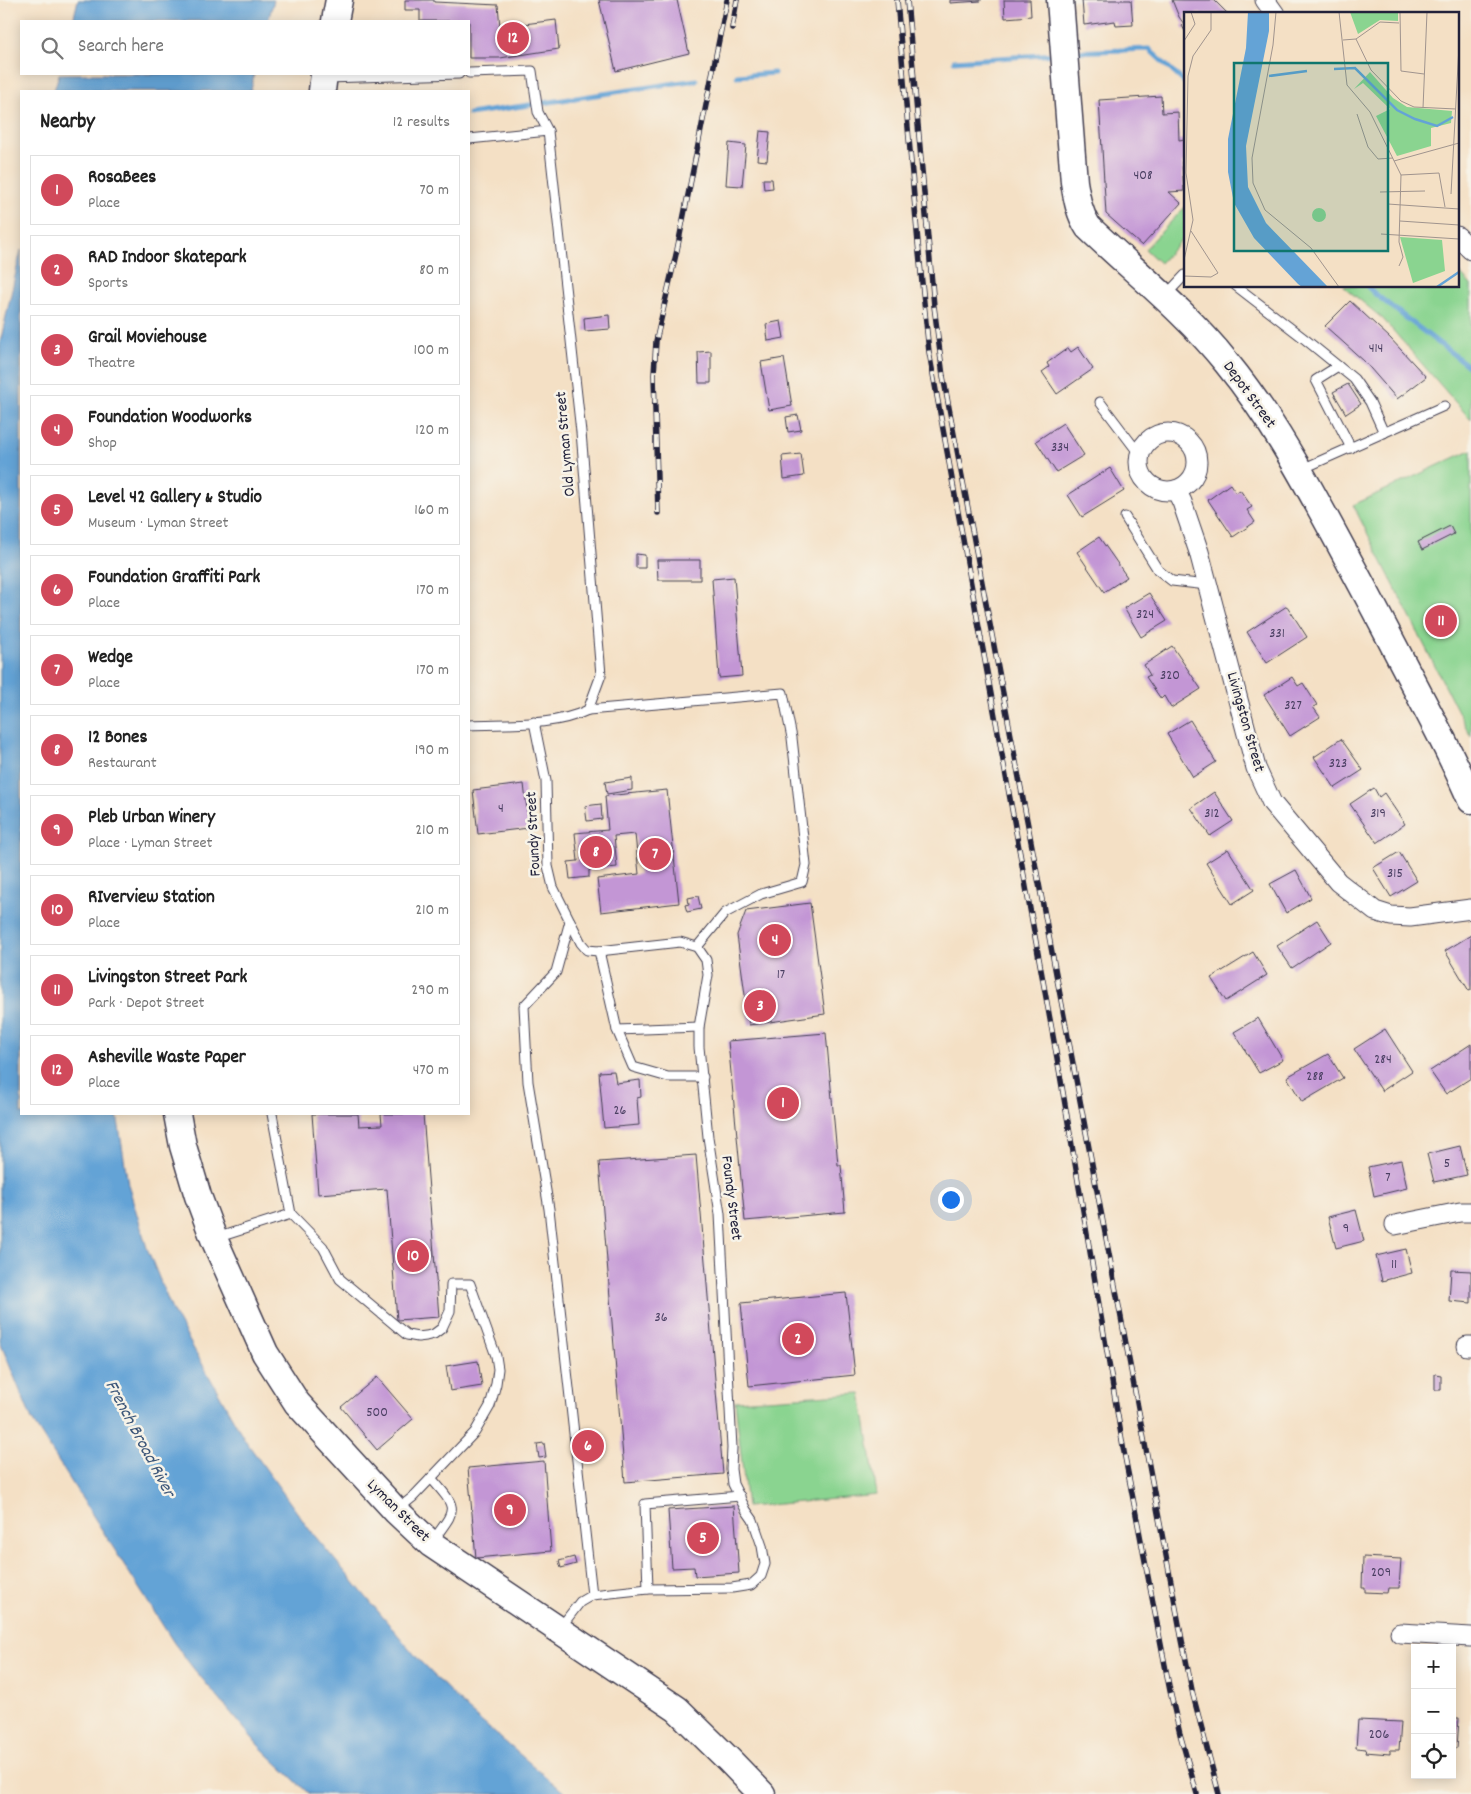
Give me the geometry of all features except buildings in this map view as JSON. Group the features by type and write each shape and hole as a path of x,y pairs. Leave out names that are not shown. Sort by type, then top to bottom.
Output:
{"main road":[{"path":"335,20 339,0"},
{"name":"Depot Street","path":"1061,12 1074,182 1077,203 1083,219 1088,227 1164,297 1225,361 1256,400 1299,470 1466,782"},
{"name":"Lyman Street","path":"177,1115 183,1146 198,1196 214,1239 265,1353 297,1404 396,1511 430,1544 677,1709 762,1794"}],"street":[{"path":"1265,0 1274,12"},
{"path":"1458,237 1471,250"},
{"path":"1169,433 1182,436 1192,445 1197,456 1197,470 1191,481 1180,489 1168,492 1155,488 1145,480 1140,468 1140,455 1146,444 1156,436 1169,433"},
{"name":"Livingston Street","path":"1176,490 1199,552 1256,768 1272,803 1338,882 1375,911 1391,916 1410,917 1471,909"},
{"path":"1395,1225 1460,1212 1471,1212"},
{"path":"1400,1634 1471,1637"}],"lane":[{"path":"470,73 532,71 538,112 548,131 470,139"},
{"path":"323,81 440,75"},
{"name":"Old Lyman Street","path":"548,131 581,432 601,675 588,710"},
{"path":"1164,297 1184,276"},
{"path":"1239,288 1354,379 1363,391 1384,433"},
{"path":"1338,366 1316,380 1351,448"},
{"path":"1100,402 1140,455"},
{"path":"1299,470 1444,406"},
{"path":"1125,517 1158,570 1172,581 1207,585"},
{"path":"470,725 534,722 574,717 588,710 783,693 792,738 806,864 802,882 761,894 725,912 697,947 680,942 600,951 617,1030 633,1067 668,1077 703,1077"},
{"name":"Foundy Street","path":"534,722 546,781 548,866 553,887 581,943 587,950 600,951"},
{"path":"559,1630 580,1602 592,1595 549,1209 528,1082 524,1006 556,972 570,921"},
{"name":"Foundy Street","path":"592,1595 648,1589 732,1588 750,1585 761,1576 765,1564 762,1546 753,1520 746,1510 734,1484 731,1469 731,1428 720,1214 708,1137 699,1047 699,1026 708,975 706,960 697,947"},
{"path":"617,1030 699,1026"},
{"path":"272,1115 291,1214 323,1247 340,1279 407,1335 418,1337 434,1334 442,1328 450,1311 451,1284 470,1284 496,1356 498,1369 490,1406 475,1432 432,1478 396,1511"},
{"path":"214,1239 291,1214"},
{"path":"430,1544 450,1516 452,1506 449,1498 432,1478"},
{"path":"648,1589 645,1504 740,1496"}],"green space":[{"path":"1184,208 1184,237 1160,263 1145,249"},
{"path":"1458,271 1471,285 1471,420 1383,319 1345,288 1458,288"},
{"path":"1471,450 1471,737 1353,505"},
{"path":"861,1393 877,1495 747,1507 735,1401"}],"water":[{"path":"78,0 274,0 268,20 73,20"},
{"path":"59,75 254,75 251,90 54,90"},
{"name":"French Broad River","path":"20,254 20,1115 117,1115 128,1184 147,1248 172,1310 245,1440 309,1529 419,1660 469,1711 566,1794 309,1794 259,1746 174,1643 32,1420 0,1342 0,343"}],"waterway":[{"path":"1072,52 1149,49 1184,82"},
{"path":"954,61 1056,54"},
{"path":"737,76 774,73"},
{"path":"470,114 696,80"},
{"path":"1369,288 1471,368"}],"railway":[{"path":"658,513 654,375 656,341 677,250 727,0"},
{"path":"732,28 737,0"},
{"path":"897,0 929,352 1059,1069 1124,1452 1170,1691 1197,1794"},
{"path":"907,0 934,306 943,376 1182,1640 1193,1695 1219,1794"}],"place":[{"name":"Asheville Waste Paper","path":"513,38"},
{"name":"Livingston Street Park","path":"1441,621"},
{"name":"12 Bones","path":"596,852"},
{"name":"Wedge","path":"655,854"},
{"name":"Foundation Woodworks","path":"775,940"},
{"name":"Grail Moviehouse","path":"760,1006"},
{"name":"RosaBees","path":"783,1103"},
{"name":"RIverview Station","path":"413,1256"},
{"name":"RAD Indoor Skatepark","path":"798,1339"},
{"name":"Foundation Graffiti Park","path":"588,1446"},
{"name":"Pleb Urban Winery","path":"510,1510"},
{"name":"Level 42 Gallery & Studio","path":"703,1538"}]}
